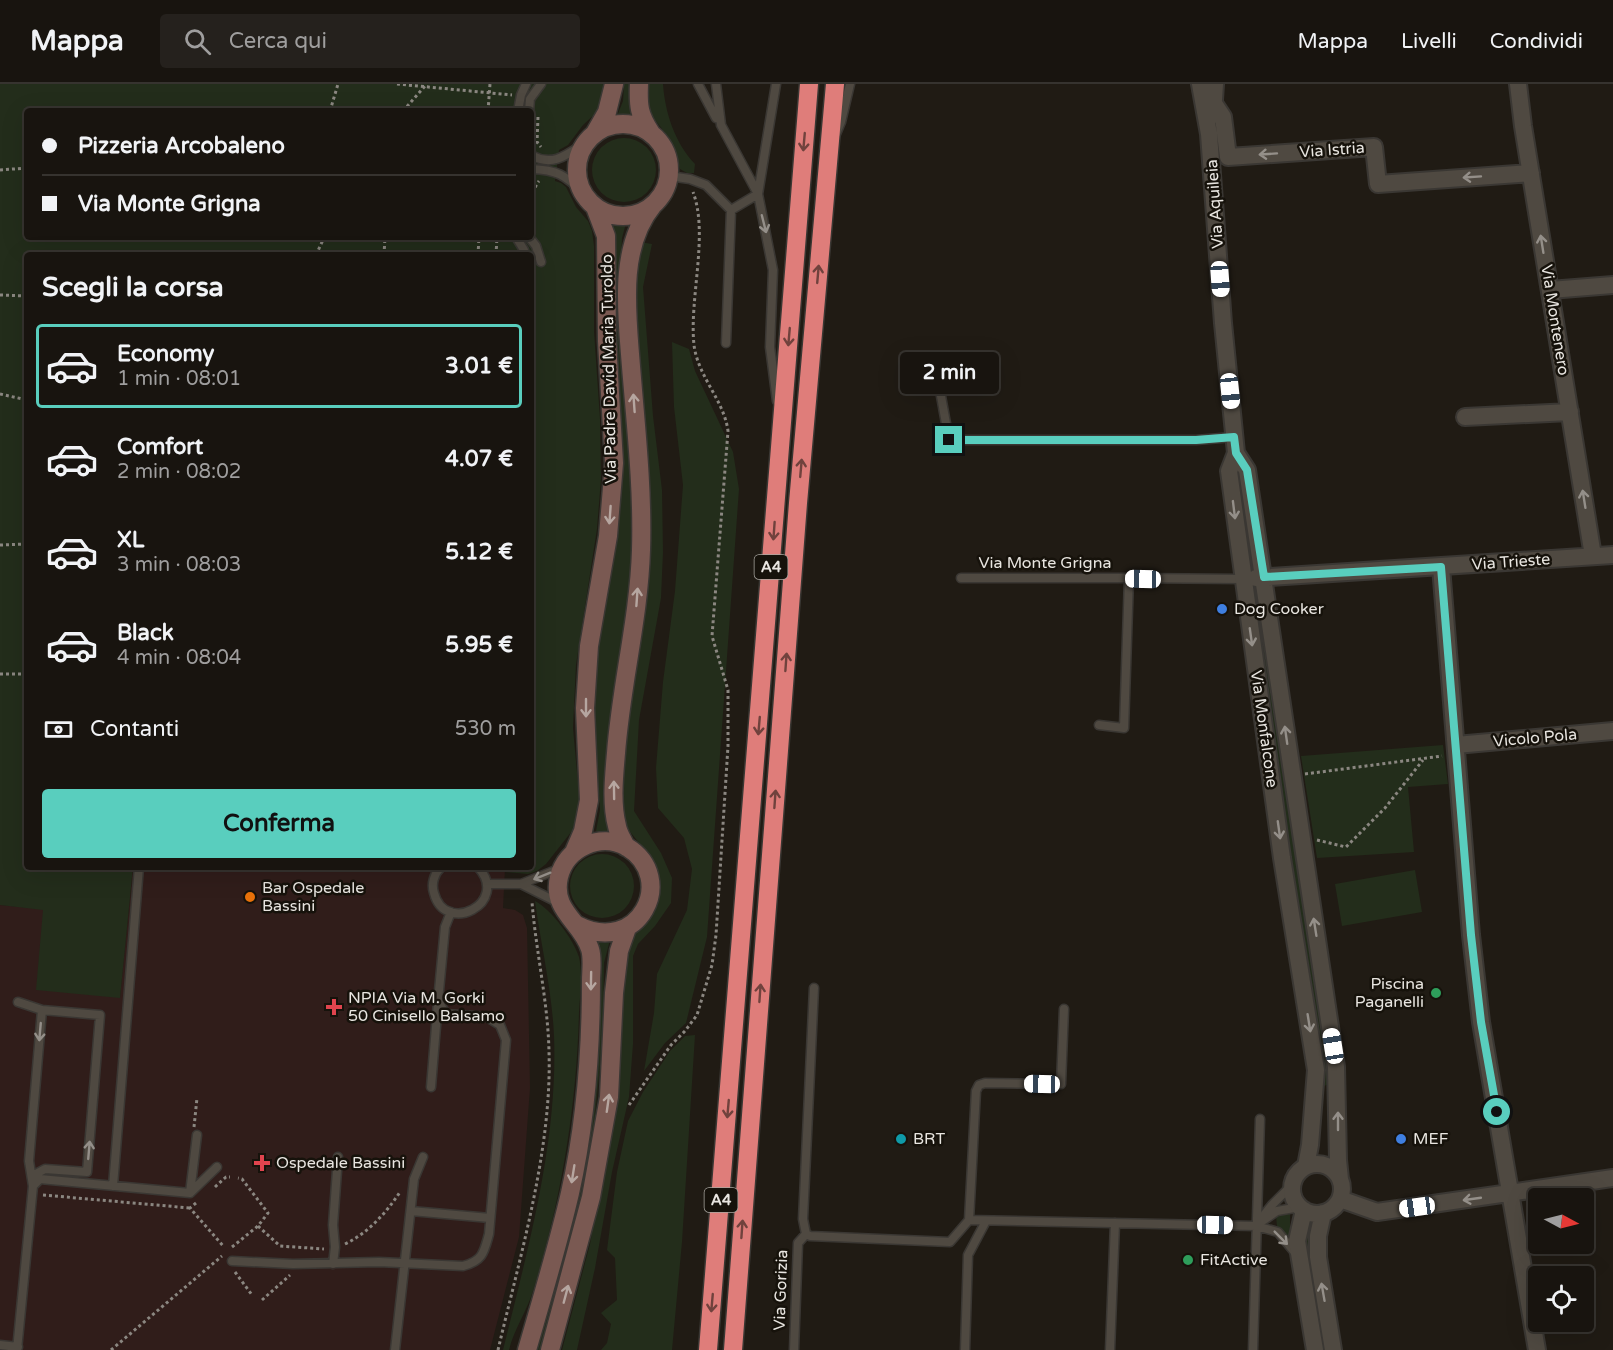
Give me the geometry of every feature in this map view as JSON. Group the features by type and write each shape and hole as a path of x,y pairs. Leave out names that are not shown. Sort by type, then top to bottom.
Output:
{"highway":[{"name":"A4","path":"708,1350 809,84"},
{"name":"A4","path":"733,1350 797,515 835,84"}],"street":[{"path":"614,84 607,112 578,162 577,173 583,192 596,207 611,214 629,216 646,210 653,204 663,192 669,176 664,149 640,117 639,84"},
{"name":"Via Aquileia","path":"1200,84 1209,134 1235,445 1229,471 1243,579"},
{"name":"Via Aquileia","path":"1209,134 1215,105 1215,84"},
{"name":"Via Montenero","path":"1518,84 1593,556"},
{"name":"Via Istria","path":"1215,105 1223,117 1228,157 1374,147 1378,184 1531,173"},
{"path":"590,138 602,128 619,124 637,126 652,134"},
{"name":"Via Padre David Maria Turoldo","path":"626,847 617,827 614,775 618,728 636,610 641,549 640,490 627,290 634,242 645,214 653,204"},
{"name":"Via Padre David Maria Turoldo","path":"568,860 583,831 589,800 585,708 588,646 608,536 614,463 607,341 606,236 596,207"},
{"path":"1550,290 1613,285"},
{"path":"1465,417 1570,412"},
{"name":"Via Aquileia","path":"1235,445 1247,470 1264,577"},
{"name":"Via Trieste","path":"1243,579 1613,555"},
{"path":"1441,567 1471,935 1481,1022 1537,1350"},
{"name":"Via Monfalcone","path":"1264,577 1336,1067 1340,1179"},
{"name":"Via Monfalcone","path":"1243,579 1282,858 1316,1070 1310,1145 1306,1166"},
{"name":"Vicolo Pola","path":"1457,751 1613,731"},
{"path":"599,841 613,842 626,847 637,855 645,867 650,887 646,908 627,928 615,933 602,934 577,925 567,916 558,892 559,879 568,860 586,845 599,841"},
{"path":"527,1350 570,1192 586,1089 591,982 590,950 577,925"},
{"path":"550,1350 591,1197 609,1097 615,982 620,951 627,928"},
{"path":"1326,1165 1340,1179 1342,1188 1340,1199 1331,1209 1323,1213 1312,1213 1302,1208 1293,1194 1293,1185 1299,1172 1306,1166 1326,1165"},
{"path":"1340,1199 1377,1212 1613,1178"},
{"path":"1302,1208 1297,1241 1315,1350"},
{"path":"1323,1213 1318,1236 1318,1257 1333,1350"}],"lane":[{"path":"518,108 520,95 526,84"},
{"path":"529,108 530,99 541,84"},
{"path":"698,84 758,194 773,270 771,365 782,426"},
{"path":"716,84 721,125"},
{"path":"758,194 776,84"},
{"path":"829,151 841,122 850,84"},
{"path":"534,156 540,160 556,160 566,156 590,138"},
{"path":"534,170 563,175 583,192"},
{"path":"669,176 690,179 706,185 731,210 726,343"},
{"path":"731,210 758,194"},
{"path":"531,240 536,246 541,262 534,259"},
{"path":"939,386 949,440 1196,440 1235,445"},
{"name":"Via Monte Grigna","path":"962,578 1129,579"},
{"path":"1099,726 1124,728 1129,579 1243,579"},
{"path":"487,884 521,884 568,860"},
{"path":"113,1186 140,870"},
{"path":"439,870 434,878 434,895 438,903 451,912 460,914 477,908 486,893 487,884 480,870"},
{"path":"521,884 561,904"},
{"path":"431,1088 445,927 451,912"},
{"path":"814,988 803,1219 806,1234 816,1237 950,1242 969,1220 976,1091 979,1085 985,1083 1061,1084 1064,1009"},
{"path":"231,1264 406,1263 463,1266 473,1264 483,1255 489,1234 506,1040 500,1025 487,1017 446,1014 438,1001"},
{"path":"18,1002 42,1010 100,1015 87,1172 45,1169 32,1185"},
{"path":"0,1345 17,1348 32,1185 29,1161 42,1010"},
{"path":"1253,1350 1260,1119"},
{"path":"190,1193 197,1135"},
{"path":"395,1350 414,1179 423,1156"},
{"path":"333,1264 335,1247 333,1225 338,1157"},
{"path":"32,1185 40,1179 190,1193 217,1167"},
{"path":"1256,1226 1272,1205 1293,1185"},
{"path":"1256,1226 1277,1211 1302,1208"},
{"path":"411,1211 489,1218"},
{"path":"969,1220 1256,1226 1278,1232 1301,1260"},
{"path":"964,1350 968,1255 986,1221"},
{"path":"1110,1350 1115,1223"},
{"name":"Via Gorizia","path":"794,1350 798,1243 806,1234"}],"path":[{"path":"331,108 338,84"},
{"path":"398,84 490,93"},
{"path":"488,108 490,84"},
{"path":"406,108 425,86"},
{"path":"0,170 24,168"},
{"path":"534,193 536,183 546,178 555,178 558,173"},
{"path":"629,1105 671,1045 697,1015 712,965 716,936 728,746 728,690 712,636 728,431 726,416 701,369 694,343 699,219 690,179"},
{"path":"0,295 24,296"},
{"path":"0,394 24,399"},
{"path":"0,545 24,544"},
{"path":"0,674 24,674"},
{"path":"1292,776 1445,756 1457,751"},
{"path":"1302,841 1314,839 1346,847 1385,808 1424,759"},
{"path":"498,1350 535,1191 546,1116 549,1053 540,957 534,930 530,890"},
{"path":"196,1098 193,1133 197,1135"},
{"path":"208,1192 226,1177 230,1177"},
{"path":"232,1247 258,1227 268,1213 242,1179 238,1178"},
{"path":"258,1227 280,1246 322,1250 335,1247 351,1241 369,1228 395,1199 408,1180 414,1179"},
{"path":"32,1185 190,1208 224,1247"},
{"path":"190,1208 199,1200"},
{"path":"111,1350 220,1258"},
{"path":"231,1264 252,1294"},
{"path":"262,1300 299,1264"}],"shaded area":[{"name":"Ospedale Bassini","path":"133,870 505,870 503,908 515,910 523,915 527,928 530,1088 519,1237 490,1350 0,1350 0,905 43,909 120,997"}],"green space":[{"path":"0,84 605,84 603,98 596,113 583,125 568,145 559,150 555,181 566,187 592,231 594,331 600,419 601,479 597,529 576,665 573,728 580,805 572,831 546,864 537,871 528,874 505,872 505,870 534,870 534,252 24,252 24,870 133,870 120,998 36,990 43,910 0,905"},
{"path":"624,84 632,84 633,115 617,116 623,101"},
{"path":"647,84 663,84 672,127 682,147 695,164 694,173 687,173 680,169 670,139 651,115"},
{"path":"624,138 642,143 647,147 651,152 656,170 651,188 647,193 642,197 624,202 606,197 601,193 597,188 592,170 597,152 601,147 606,143"},
{"path":"612,221 626,223 622,238 619,308 631,455 634,544 625,628 612,699 606,761 606,815 613,832 596,831 600,810 593,697 599,628 620,517 622,442 614,342 615,241"},
{"path":"640,242 652,244 643,287 653,416 662,490 663,552 661,598 639,720 634,811 661,853 672,878 671,903 655,926 638,944 633,956 633,1044 629,1097 577,1350 562,1350 590,1244 614,1110 622,964 654,868 648,854 627,828 622,815 622,753 648,559 651,520 635,331 635,285"},
{"path":"672,342 689,349 695,371 733,452 739,489 707,937 686,1023 665,1043 644,1071 654,1013 657,974 687,910 692,869 684,838 658,808 656,768 663,682 675,591 683,485 674,407"},
{"path":"1253,599 1260,599 1329,1084 1324,1086"},
{"path":"1443,745 1448,784 1408,787 1414,852 1317,858 1301,756"},
{"path":"596,854 608,854 625,863 632,874 634,886 632,898 625,909 608,918 596,918 584,913 575,904 570,892 570,880 575,868 584,859"},
{"path":"1415,870 1422,912 1342,926 1335,884"},
{"path":"535,901 548,911 561,926 579,957 581,977 578,1047 566,1153 552,1223 530,1298 509,1350 503,1350 539,1194 546,1155 554,1076 553,1019"},
{"path":"594,940 610,940 604,963 603,1035 593,1137 579,1213 542,1350 535,1350 562,1254"},
{"path":"695,1035 682,1242 672,1350 601,1350 607,1343 611,1324 601,1313 617,1300 615,1258 607,1250 617,1172 628,1121 643,1092 670,1051 685,1036"},
{"path":"1290,1214 1290,1240 1277,1226 1276,1216"},
{"path":"1309,1222 1314,1223 1310,1233 1311,1247 1328,1350 1323,1350 1304,1235"}],"place":[{"name":"Dog Cooker","path":"1222,609"},
{"name":"Bar Ospedale Bassini","path":"250,897"},
{"name":"Piscina Paganelli","path":"1436,993"},
{"name":"NPIA Via M. Gorki 50 Cinisello Balsamo","path":"334,1007"},
{"name":"BRT","path":"901,1139"},
{"name":"MEF","path":"1401,1139"},
{"name":"Ospedale Bassini","path":"262,1163"},
{"name":"FitActive","path":"1188,1260"}],"route":[{"path":"949,440 1196,440 1234,437 1236,453 1247,470 1264,577 1441,567 1471,935 1481,1022 1497,1112"}]}
